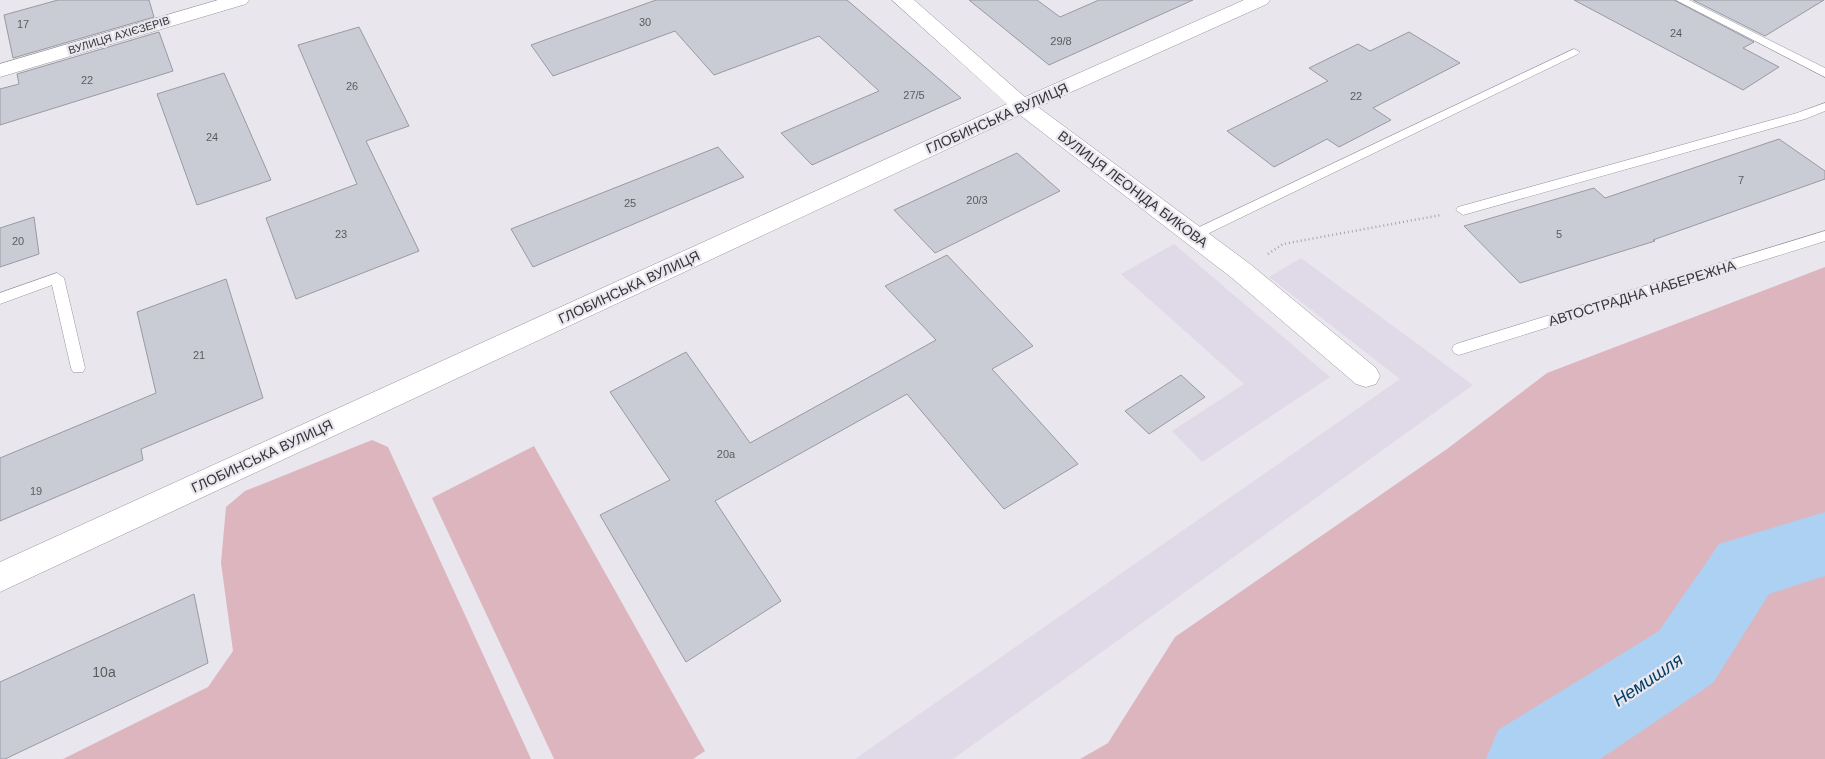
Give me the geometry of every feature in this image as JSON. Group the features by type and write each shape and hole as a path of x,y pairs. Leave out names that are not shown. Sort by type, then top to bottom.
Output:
{"street":[{"name":"ВУЛИЦЯ АХІЄЗЕРІВ","path":"0,71 237,0"},
{"name":"ВУЛИЦЯ ЛЕОНІДА БИКОВА","path":"902,0 1022,106 1241,271 1366,376"},
{"name":"ГЛОБИНСЬКА ВУЛИЦЯ","path":"0,577 1022,106 1260,0"}],"lane":[{"path":"1681,0 1825,73"},
{"path":"1194,235 1574,52"},
{"path":"1463,210 1801,116 1825,107"},
{"name":"АВТОСТРАДНА НАБЕРЕЖНА","path":"1459,349 1825,236"},
{"path":"0,299 57,278 78,368"}],"path":[{"path":"1241,271 1283,244 1372,229 1463,210"}],"shaded area":[{"path":"1174,244 1330,377 1202,462 1172,431 1244,384 1121,274"},
{"path":"1301,258 1473,385 953,759 855,759 1400,379 1269,277"},
{"path":"1825,267 1825,759 1080,759 1108,743 1175,637 1447,449 1547,373"},
{"path":"372,440 388,447 531,759 63,759 208,687 233,651 221,563 226,507 245,491"},
{"path":"534,446 705,751 693,759 554,759 432,498"}],"building":[{"path":"58,0 149,0 154,17 13,58 4,15"},
{"path":"656,0 847,0 961,98 812,165 781,133 879,91 819,36 714,75 675,31 553,76 531,45"},
{"path":"969,0 1037,0 1060,17 1099,0 1193,0 1049,65"},
{"path":"1574,0 1674,0 1754,42 1743,48 1779,67 1743,90"},
{"path":"1693,0 1824,0 1765,36"},
{"path":"359,27 409,126 366,141 419,251 296,299 266,218 357,184 298,45"},
{"path":"159,32 173,71 0,125 0,89 19,84 17,74"},
{"path":"1409,32 1460,63 1373,108 1391,120 1339,147 1327,139 1274,167 1227,131 1328,81 1309,68 1358,44 1370,51"},
{"path":"224,73 271,180 197,205 157,94"},
{"path":"1779,139 1825,171 1825,179 1653,240 1655,241 1520,283 1464,226 1594,188 1605,198"},
{"path":"718,147 744,177 533,267 511,229"},
{"path":"1017,153 1060,191 935,253 894,210"},
{"path":"34,217 39,254 0,267 0,228"},
{"path":"947,255 1033,346 992,369 1078,464 1004,509 907,394 715,501 781,601 686,662 600,515 670,480 610,392 686,352 750,443 936,340 885,286"},
{"path":"226,279 263,398 141,449 143,460 0,521 0,458 156,393 137,312"},
{"path":"1181,375 1205,397 1149,434 1125,411"},
{"path":"194,594 208,663 5,759 0,759 0,682"}],"waterway":[{"name":"Немишля","path":"1527,759 1686,657 1745,568 1825,544"}]}
